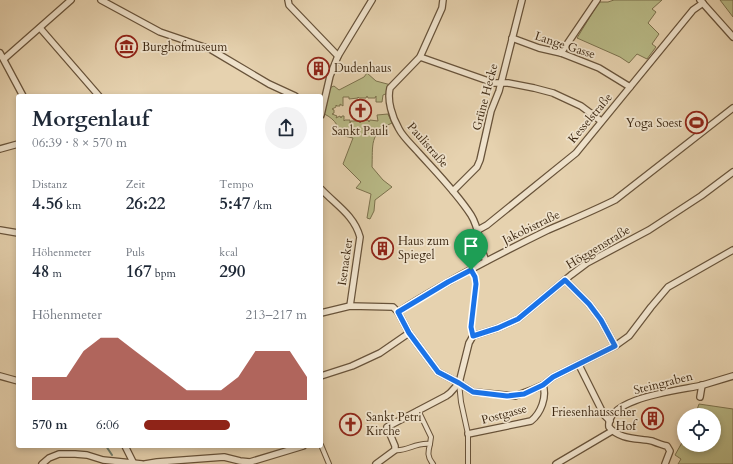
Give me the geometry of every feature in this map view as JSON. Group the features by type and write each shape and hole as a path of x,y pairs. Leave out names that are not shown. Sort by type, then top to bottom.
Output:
{"street":[{"path":"4,59 71,0"},
{"path":"102,0 160,32 210,49 269,84 290,94"},
{"path":"288,0 289,5 338,56"},
{"path":"323,102 330,76 338,56 372,0"},
{"name":"Paulistraße","path":"443,0 442,8 420,57 390,88 390,105 399,130 454,191 472,216 478,230 483,255 486,261"},
{"name":"Grüne Hecke","path":"454,191 477,166 480,160 491,111 522,0"},
{"path":"561,53 597,0"},
{"path":"701,1 733,37"},
{"name":"Kesselstraße","path":"478,230 487,225 515,203 576,153 701,1"},
{"path":"40,28 97,94"},
{"name":"Lange Gasse","path":"512,38 539,48 561,53 599,68 630,87"},
{"path":"0,53 22,94"},
{"path":"420,57 494,83 508,83 553,93 581,106 601,121"},
{"name":"Jakobistraße","path":"398,312 486,261 548,230 594,211 615,200 733,108"},
{"path":"0,149 16,145"},
{"name":"Höggenstraße","path":"473,336 498,328 518,319 587,263 649,230 701,196 733,172"},
{"name":"Isenacker","path":"323,191 351,218 357,226 360,237 350,306"},
{"path":"0,230 16,233"},
{"path":"323,313 350,306 392,307 398,312 409,333 438,372 473,392 507,396 524,394 543,385 553,377 615,346 629,336 650,307 668,287 733,250"},
{"path":"468,464 468,434 460,402 459,383 469,343 473,336 471,327 476,284 475,277 471,270"},
{"path":"565,280 589,304 601,320 615,346"},
{"path":"323,375 352,366 380,353 409,333"},
{"path":"579,364 604,415 610,421 609,428 617,434 630,439 651,441 667,446 670,451 665,464"},
{"path":"0,376 16,380"},
{"name":"Steingraben","path":"610,421 618,410 634,400 702,385 733,376"},
{"path":"395,450 395,446 386,427 446,396 459,383"},
{"name":"Postgasse","path":"468,434 531,421 536,416 541,406 545,391 543,385"},
{"path":"700,397 702,385"},
{"path":"418,410 431,438 428,452 429,459 433,464"},
{"path":"556,464 612,431"},
{"path":"376,464 395,450 399,451 422,443 430,444"},
{"path":"126,448 133,462"},
{"path":"42,464 49,458 59,454 87,456 103,460 144,464 224,457 240,463 250,462 296,448"},
{"path":"322,448 329,464"}],"green space":[{"path":"614,0 662,0 652,9 656,12 648,23 659,34 652,44 656,47 647,59 637,54 629,63 620,57 577,38 599,2"},
{"path":"720,0 733,0 733,17"},
{"path":"367,73 376,81 391,85 388,93 383,95 382,102 376,102 376,96 375,98 368,98 367,96 366,98 358,97 349,99 349,97 343,97 343,106 340,104 340,106 336,105 336,107 332,109 334,110 334,113 332,114 337,116 336,118 340,116 341,118 344,116 344,121 350,120 350,123 351,121 359,121 360,123 361,121 368,120 369,122 370,120 378,121 377,115 388,114 392,123 379,131 374,140 372,167 383,180 392,187 375,200 374,211 370,219 367,218 371,194 356,188 361,182 343,164 353,138 340,135 338,127 334,121 323,114 329,88 334,86 339,90 364,77"},
{"path":"699,404 733,409 733,464 678,464 681,459 675,455 677,451 721,452 721,408 698,408"}],"waterway":[{"path":"107,448 112,455"}],"place":[{"name":"Burghofmuseum","path":"126,47"},
{"name":"Dudenhaus","path":"318,68"},
{"name":"Sankt Pauli","path":"360,110"},
{"name":"Yoga Soest","path":"697,123"},
{"name":"Haus zum Spiegel","path":"383,248"},
{"name":"Friesenhausscher Hof","path":"652,419"},
{"name":"Sankt Petri Kirche","path":"351,424"}],"route":[{"path":"471,270 475,277 476,284 471,327 473,336 498,328 518,319 565,280 589,304 601,320 615,346 553,377 543,385 524,394 507,396 473,392 438,372 409,333 398,312 471,270"}]}
